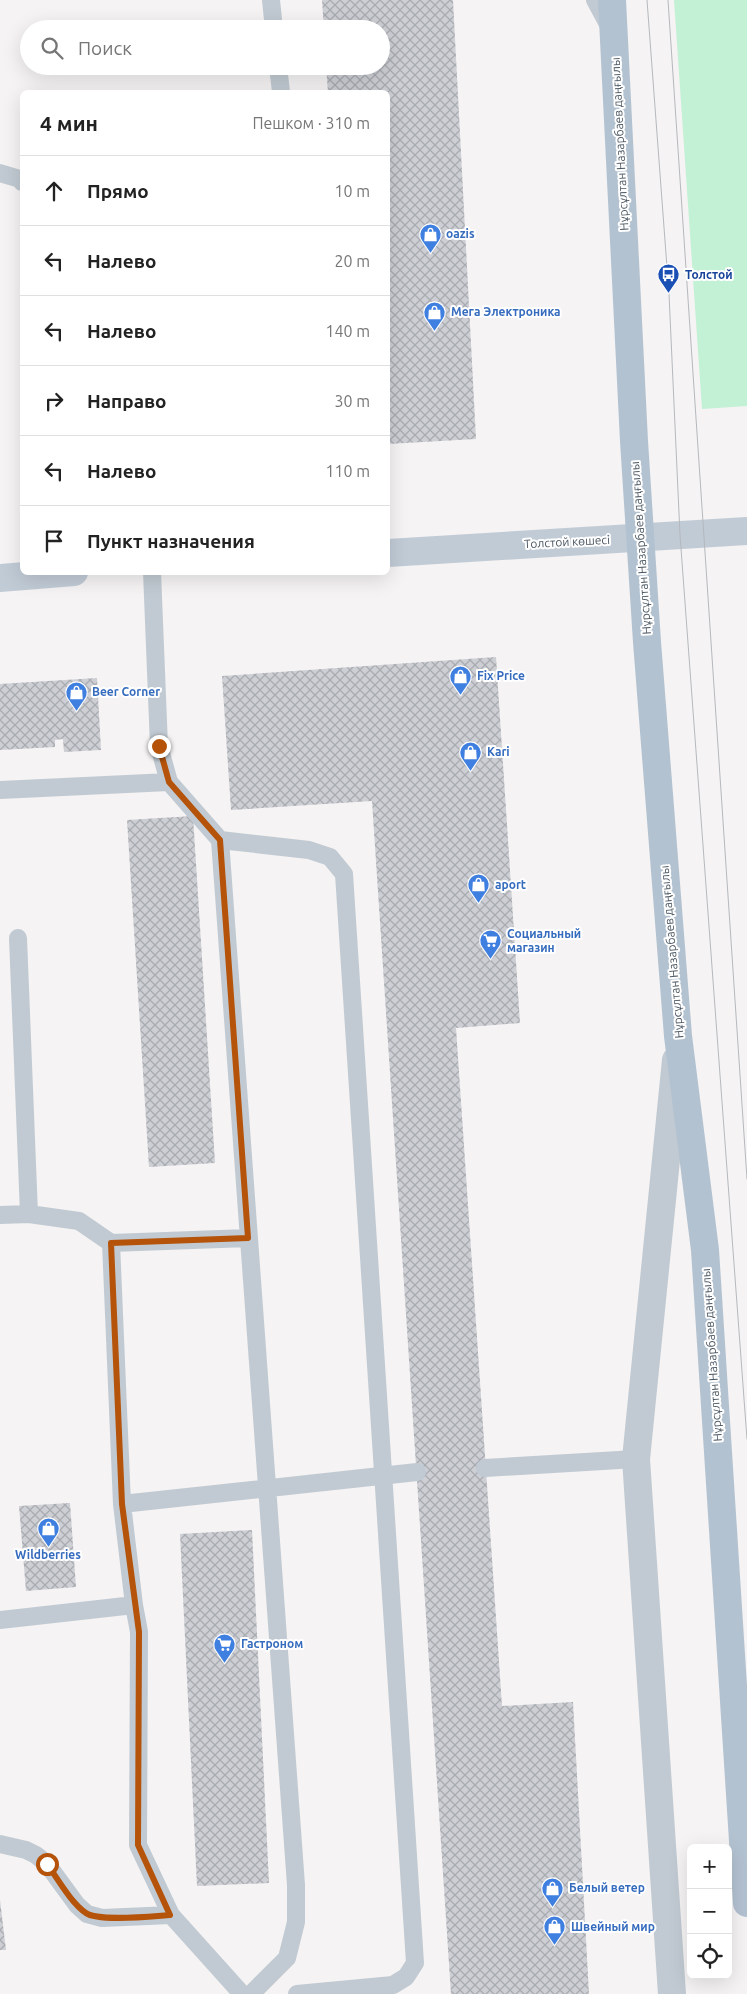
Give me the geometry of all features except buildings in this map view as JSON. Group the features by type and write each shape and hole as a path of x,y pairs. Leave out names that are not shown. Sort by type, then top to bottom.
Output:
{"main road":[{"name":"Нұрсұлтан Назарбаев даңғылы","path":"612,0 640,538 678,1036 706,1250 747,1903"},
{"name":"Толстой көшесі","path":"390,553 747,531"},
{"path":"0,578 37,575"}],"street":[{"path":"672,1994 636,1459 678,1036"}],"lane":[{"path":"271,0 273,20"},
{"path":"596,0 614,37"},
{"path":"279,75 281,90"},
{"path":"0,173 20,179"},
{"path":"152,575 159,746 169,782 220,840 296,1885 296,1922 287,1958 251,1994"},
{"path":"0,790 169,782"},
{"path":"220,840 308,850 330,856 344,874 415,1963 406,1977 393,1985 297,1994"},
{"path":"18,938 29,1214"},
{"path":"0,1215 29,1214 79,1221 111,1243 248,1238"},
{"path":"111,1243 122,1504 139,1632 138,1845 170,1915 242,1994"},
{"path":"485,1468 636,1459"},
{"path":"122,1504 417,1472"},
{"path":"0,1620 134,1605"},
{"path":"0,1844 26,1850 36,1855 47,1864 77,1905 87,1914 102,1918 170,1915"}],"green space":[{"path":"674,0 747,0 747,406 702,409"}],"tram line":[{"path":"647,0 669,294 680,535 747,1439"},
{"path":"668,0 747,1179"}],"place":[{"name":"oazis","path":"430,253"},
{"name":"Толстой","path":"669,294"},
{"name":"Мега Электроника","path":"435,331"},
{"name":"Fix Price","path":"461,695"},
{"name":"Beer Corner","path":"76,711"},
{"name":"Kari","path":"471,771"},
{"name":"aport","path":"479,904"},
{"name":"Социальный магазин","path":"491,960"},
{"name":"Wildberries","path":"48,1547"},
{"name":"Гастроном","path":"225,1663"},
{"name":"Белый ветер","path":"553,1907"},
{"name":"Швейный мир","path":"555,1946"}],"route":[{"path":"47,1864 77,1905 87,1914 102,1918 170,1915 138,1845 139,1632 122,1504 111,1243 248,1238 220,840 169,782 159,746"}]}
